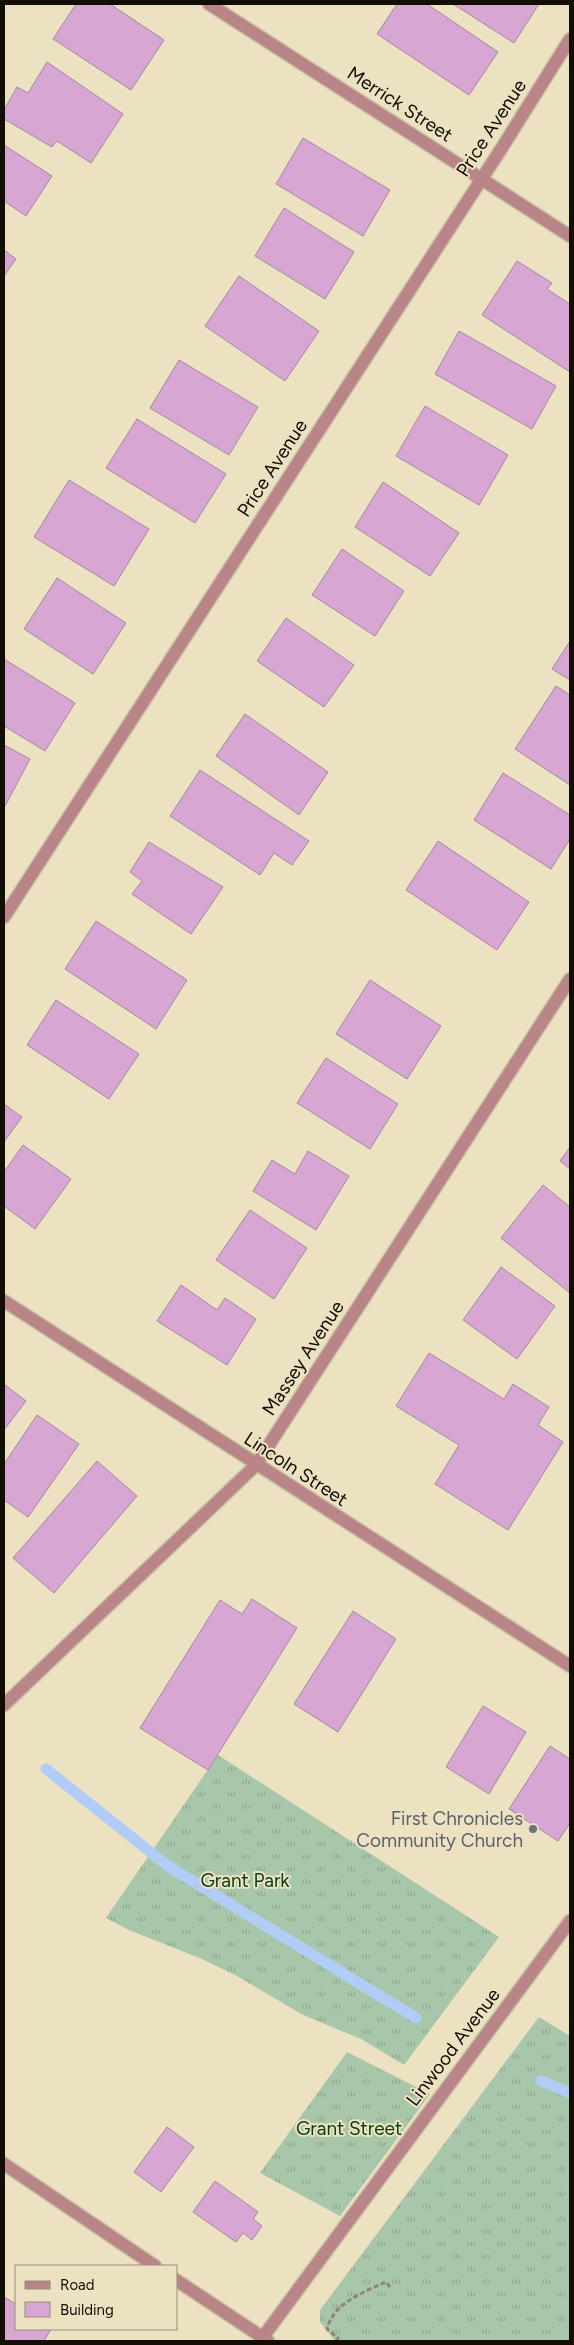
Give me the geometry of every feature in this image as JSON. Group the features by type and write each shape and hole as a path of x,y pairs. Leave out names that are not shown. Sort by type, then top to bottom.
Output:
{"street":[{"name":"Merrick Street","path":"209,4 570,236"},
{"name":"Price Avenue","path":"4,917 570,39"},
{"name":"Massey Avenue","path":"4,1705 256,1465 570,979"},
{"name":"Lincoln Street","path":"4,1301 570,1666"},
{"name":"Linwood Avenue","path":"263,2340 570,1921"},
{"path":"4,2164 155,2265"},
{"path":"178,2281 263,2340"}],"path":[{"path":"336,2341 338,2338 327,2329 330,2319 335,2312 352,2299 386,2282 390,2287"}],"green space":[{"name":"Grant Park","path":"218,1755 499,1937 404,2065 361,2039 303,2015 237,1976 202,1959 129,1930 106,1918"},
{"path":"539,2017 570,2036 570,2341 335,2341 320,2322 320,2310"},
{"name":"Grant Street","path":"347,2052 430,2094 340,2216 260,2173"}],"building":[{"path":"76,4 110,4 164,40 131,90 53,39"},
{"path":"397,4 427,4 498,52 469,95 377,34"},
{"path":"453,4 539,4 514,43"},
{"path":"47,62 123,114 91,163 57,141 52,147 4,119 4,110 17,87 28,93"},
{"path":"303,138 390,190 363,236 276,184"},
{"path":"4,145 52,176 26,216 4,201"},
{"path":"284,208 354,252 325,299 255,256"},
{"path":"4,250 16,259 4,276"},
{"path":"517,261 552,283 547,289 570,304 570,372 482,315"},
{"path":"239,276 319,331 285,381 205,326"},
{"path":"459,331 556,386 532,429 435,374"},
{"path":"179,360 258,407 229,455 150,408"},
{"path":"425,406 508,455 479,505 396,456"},
{"path":"137,419 226,474 195,523 106,468"},
{"path":"69,480 149,529 114,586 34,537"},
{"path":"383,482 459,533 430,576 355,527"},
{"path":"342,549 404,591 375,636 312,595"},
{"path":"57,578 126,623 93,674 24,629"},
{"path":"286,618 354,665 324,707 257,661"},
{"path":"570,641 570,680 552,669"},
{"path":"4,659 75,703 45,751 4,726"},
{"path":"556,686 570,695 570,785 515,749"},
{"path":"245,714 328,772 299,815 216,756"},
{"path":"4,745 30,759 4,808"},
{"path":"200,770 309,841 292,865 274,853 260,875 170,816"},
{"path":"503,773 570,815 570,839 551,869 474,820"},
{"path":"438,841 529,902 497,950 406,890"},
{"path":"149,842 223,887 191,934 132,894 142,881 130,872"},
{"path":"96,921 187,980 156,1029 65,969"},
{"path":"370,980 441,1026 407,1079 336,1034"},
{"path":"56,1000 139,1054 109,1099 27,1045"},
{"path":"326,1058 398,1104 370,1149 297,1103"},
{"path":"4,1104 22,1117 4,1142"},
{"path":"23,1145 71,1179 35,1229 4,1206 4,1172"},
{"path":"570,1147 570,1169 560,1161"},
{"path":"308,1151 349,1176 316,1230 253,1191 272,1160 295,1174"},
{"path":"543,1185 570,1207 570,1293 501,1238"},
{"path":"250,1210 307,1248 274,1299 216,1260"},
{"path":"501,1267 555,1306 517,1359 463,1320"},
{"path":"181,1285 217,1310 225,1298 256,1319 227,1365 157,1321"},
{"path":"429,1353 504,1399 513,1384 549,1407 538,1425 563,1442 508,1530 435,1484 459,1445 396,1406"},
{"path":"4,1384 26,1401 4,1430"},
{"path":"37,1415 79,1444 28,1517 4,1500 4,1464"},
{"path":"97,1461 137,1496 54,1593 13,1558"},
{"path":"252,1599 297,1628 208,1770 140,1728 220,1600 242,1614"},
{"path":"353,1611 396,1639 338,1732 294,1704"},
{"path":"483,1706 526,1732 489,1794 446,1767"},
{"path":"550,1746 570,1759 570,1823 558,1841 509,1809"},
{"path":"167,2127 194,2147 161,2192 134,2172"},
{"path":"215,2181 258,2212 253,2219 262,2226 252,2240 243,2233 236,2242 193,2212"},
{"path":"4,2297 15,2303 15,2330 50,2330 44,2341 4,2341"}],"waterway":[{"path":"46,1769 168,1866 416,2018"},
{"path":"541,2081 570,2093"}],"place":[{"name":"First Chronicles Community Church","path":"533,1829"}]}
